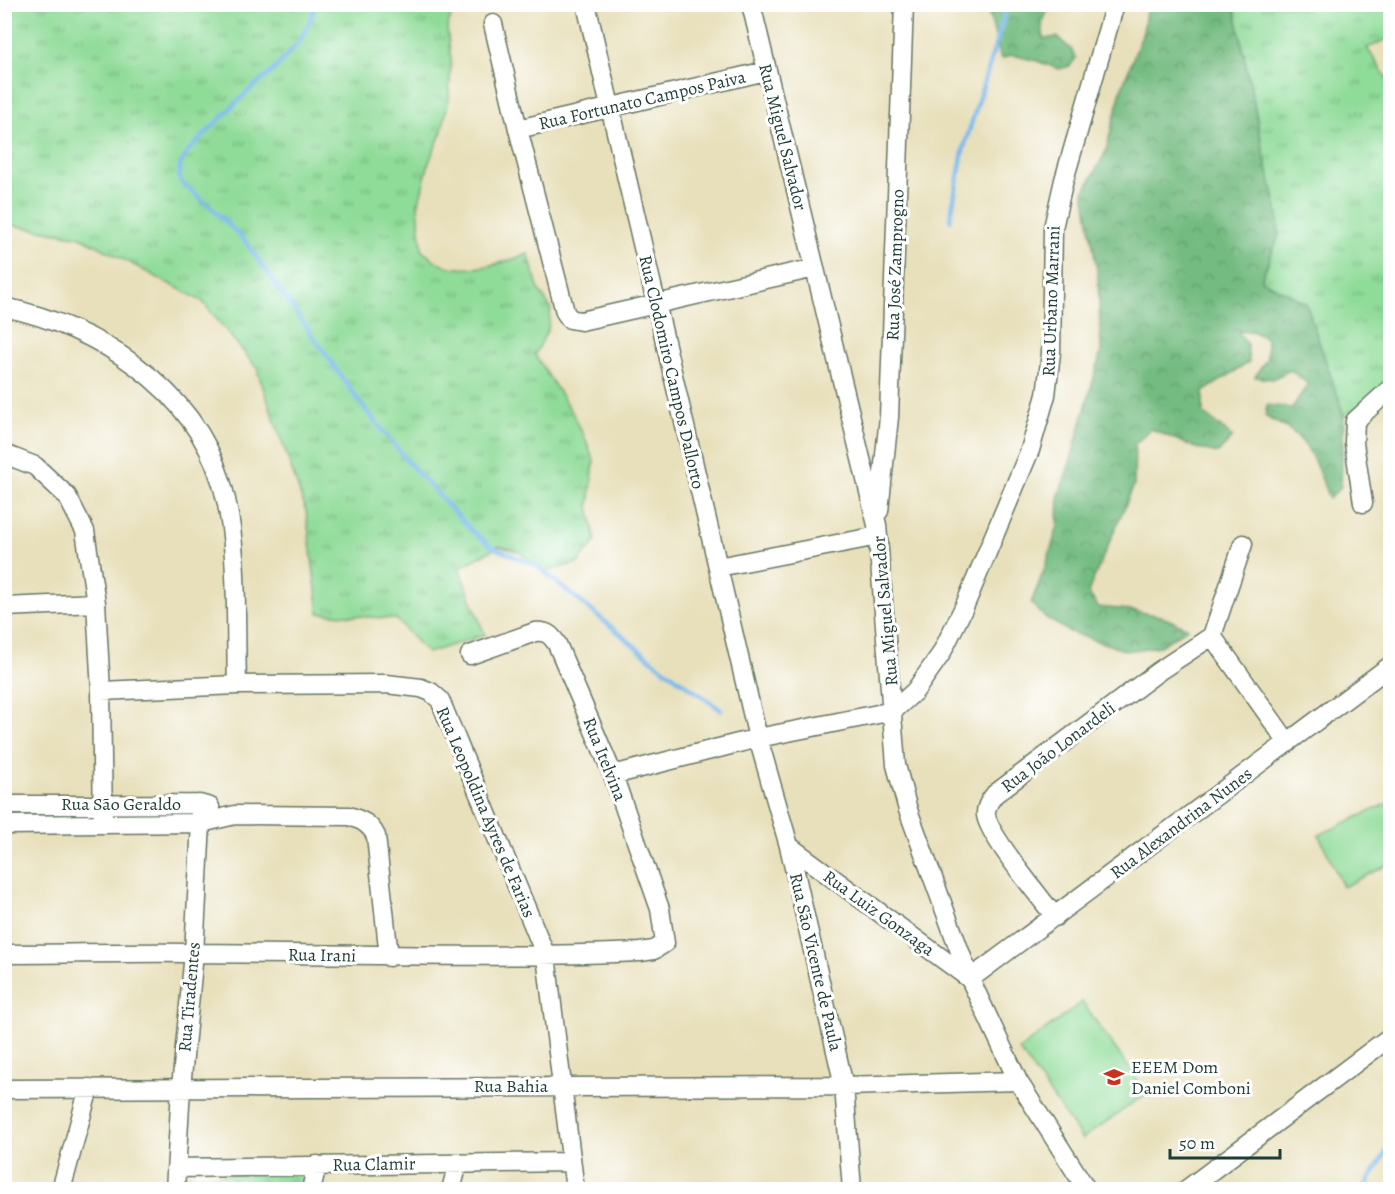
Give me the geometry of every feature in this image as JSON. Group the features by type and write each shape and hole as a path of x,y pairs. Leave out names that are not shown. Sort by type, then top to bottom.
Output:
{"street":[{"name":"Rua Clodomiro Campos Dallorto","path":"586,4 758,738"},
{"name":"Rua Miguel Salvador","path":"751,4 878,530 896,765 908,810 970,979 1018,1082 1087,1190"},
{"name":"Rua José Zamprogno","path":"878,530 889,417 904,4"},
{"name":"Rua Urbano Marrani","path":"893,711 915,691 941,654 965,605 1030,450 1039,422 1046,395 1052,353 1052,239 1056,211 1115,4"},
{"name":"Rua Fortunato Campos Paiva","path":"493,24 566,312 572,321 581,321 656,304"},
{"name":"Rua Fortunato Campos Paiva","path":"518,129 766,71"},
{"path":"656,304 815,268"},
{"path":"4,307 41,315 73,328 105,345 143,371 180,407 209,451 221,482 228,511 233,551 237,685"},
{"path":"1363,504 1353,438 1355,421 1390,389"},
{"path":"4,454 35,466 67,496 85,531 96,603 101,691 103,824"},
{"path":"718,567 878,530"},
{"path":"1243,544 1212,636 1288,743"},
{"path":"4,607 96,603"},
{"name":"Rua Itelvina","path":"470,655 536,632 546,632 557,644 613,775 660,909 665,942 654,950 640,952"},
{"name":"Rua João Lonardeli","path":"1055,917 998,841 989,825 986,816 990,799 1160,671 1212,636"},
{"name":"Rua Alexandrina Nunes","path":"970,979 1390,666"},
{"name":"Rua Leopoldina Ayres de Farias","path":"101,691 237,685 386,684 421,688 431,692 440,700 546,956 575,1190"},
{"path":"613,775 758,738 893,711"},
{"name":"Rua São Vicente de Paula","path":"758,738 789,846 844,1086 852,1190"},
{"name":"Rua São Geraldo","path":"4,805 199,804 235,815"},
{"name":"Rua Tiradentes","path":"175,1190 181,1088 194,953 201,823 199,804"},
{"name":"Rua São Geraldo","path":"4,825 201,823 235,815 349,816 366,823 376,836 389,957"},
{"name":"Rua Luiz Gonzaga","path":"789,846 970,979"},
{"name":"Rua Irani","path":"4,954 194,953 389,957 546,956 640,952"},
{"path":"1186,1190 1387,1046"},
{"name":"Rua Bahia","path":"4,1089 844,1086 1018,1082"},
{"path":"61,1190 89,1088"},
{"name":"Rua Clamir","path":"176,1168 572,1162"},
{"path":"451,1190 458,1163"},
{"path":"311,1190 317,1165"}],"green space":[{"path":"4,5 455,5 447,28 451,59 449,98 442,131 429,162 418,206 422,251 441,264 461,268 496,264 528,254 539,290 551,309 548,329 535,355 572,412 594,461 589,506 596,541 578,563 543,572 520,552 499,546 459,568 485,635 427,653 396,619 319,613 306,511 256,367 202,301 81,237 5,224"},
{"path":"987,5 1050,5 1042,24 1044,39 1057,37 1071,49 1076,58 1070,66 1059,69 1012,55 1001,59"},
{"path":"1147,5 1234,5 1277,208 1279,235 1261,280 1306,303 1344,416 1341,487 1329,499 1319,471 1304,444 1290,430 1265,416 1267,405 1292,408 1308,384 1290,370 1273,379 1255,377 1267,358 1267,339 1252,331 1238,332 1247,344 1249,362 1203,392 1203,413 1233,437 1218,453 1196,448 1151,429 1135,444 1134,485 1088,592 1098,607 1160,616 1188,628 1160,646 1127,651 1070,632 1043,616 1031,603 1058,526 1059,494 1101,352 1098,277 1084,192 1106,151 1121,90 1143,32"},
{"path":"1234,5 1390,5 1390,38 1367,48 1390,83 1390,385 1344,416 1306,303 1261,280 1279,235 1277,208"},
{"path":"1390,802 1390,864 1343,887 1319,835"},
{"path":"1082,1002 1147,1093 1082,1139 1019,1050"},
{"path":"307,1174 304,1189 185,1190 187,1175"}],"waterway":[{"path":"315,4 300,41 272,72 247,92 188,151 180,165 179,178 245,241 361,404 409,463 471,530 492,547 537,566 653,661 721,710"},
{"path":"950,220 963,151 1008,4"},
{"path":"1363,1190 1390,1146"}],"place":[{"name":"EEEM Dom Daniel Comboni","path":"1114,1077"}]}
